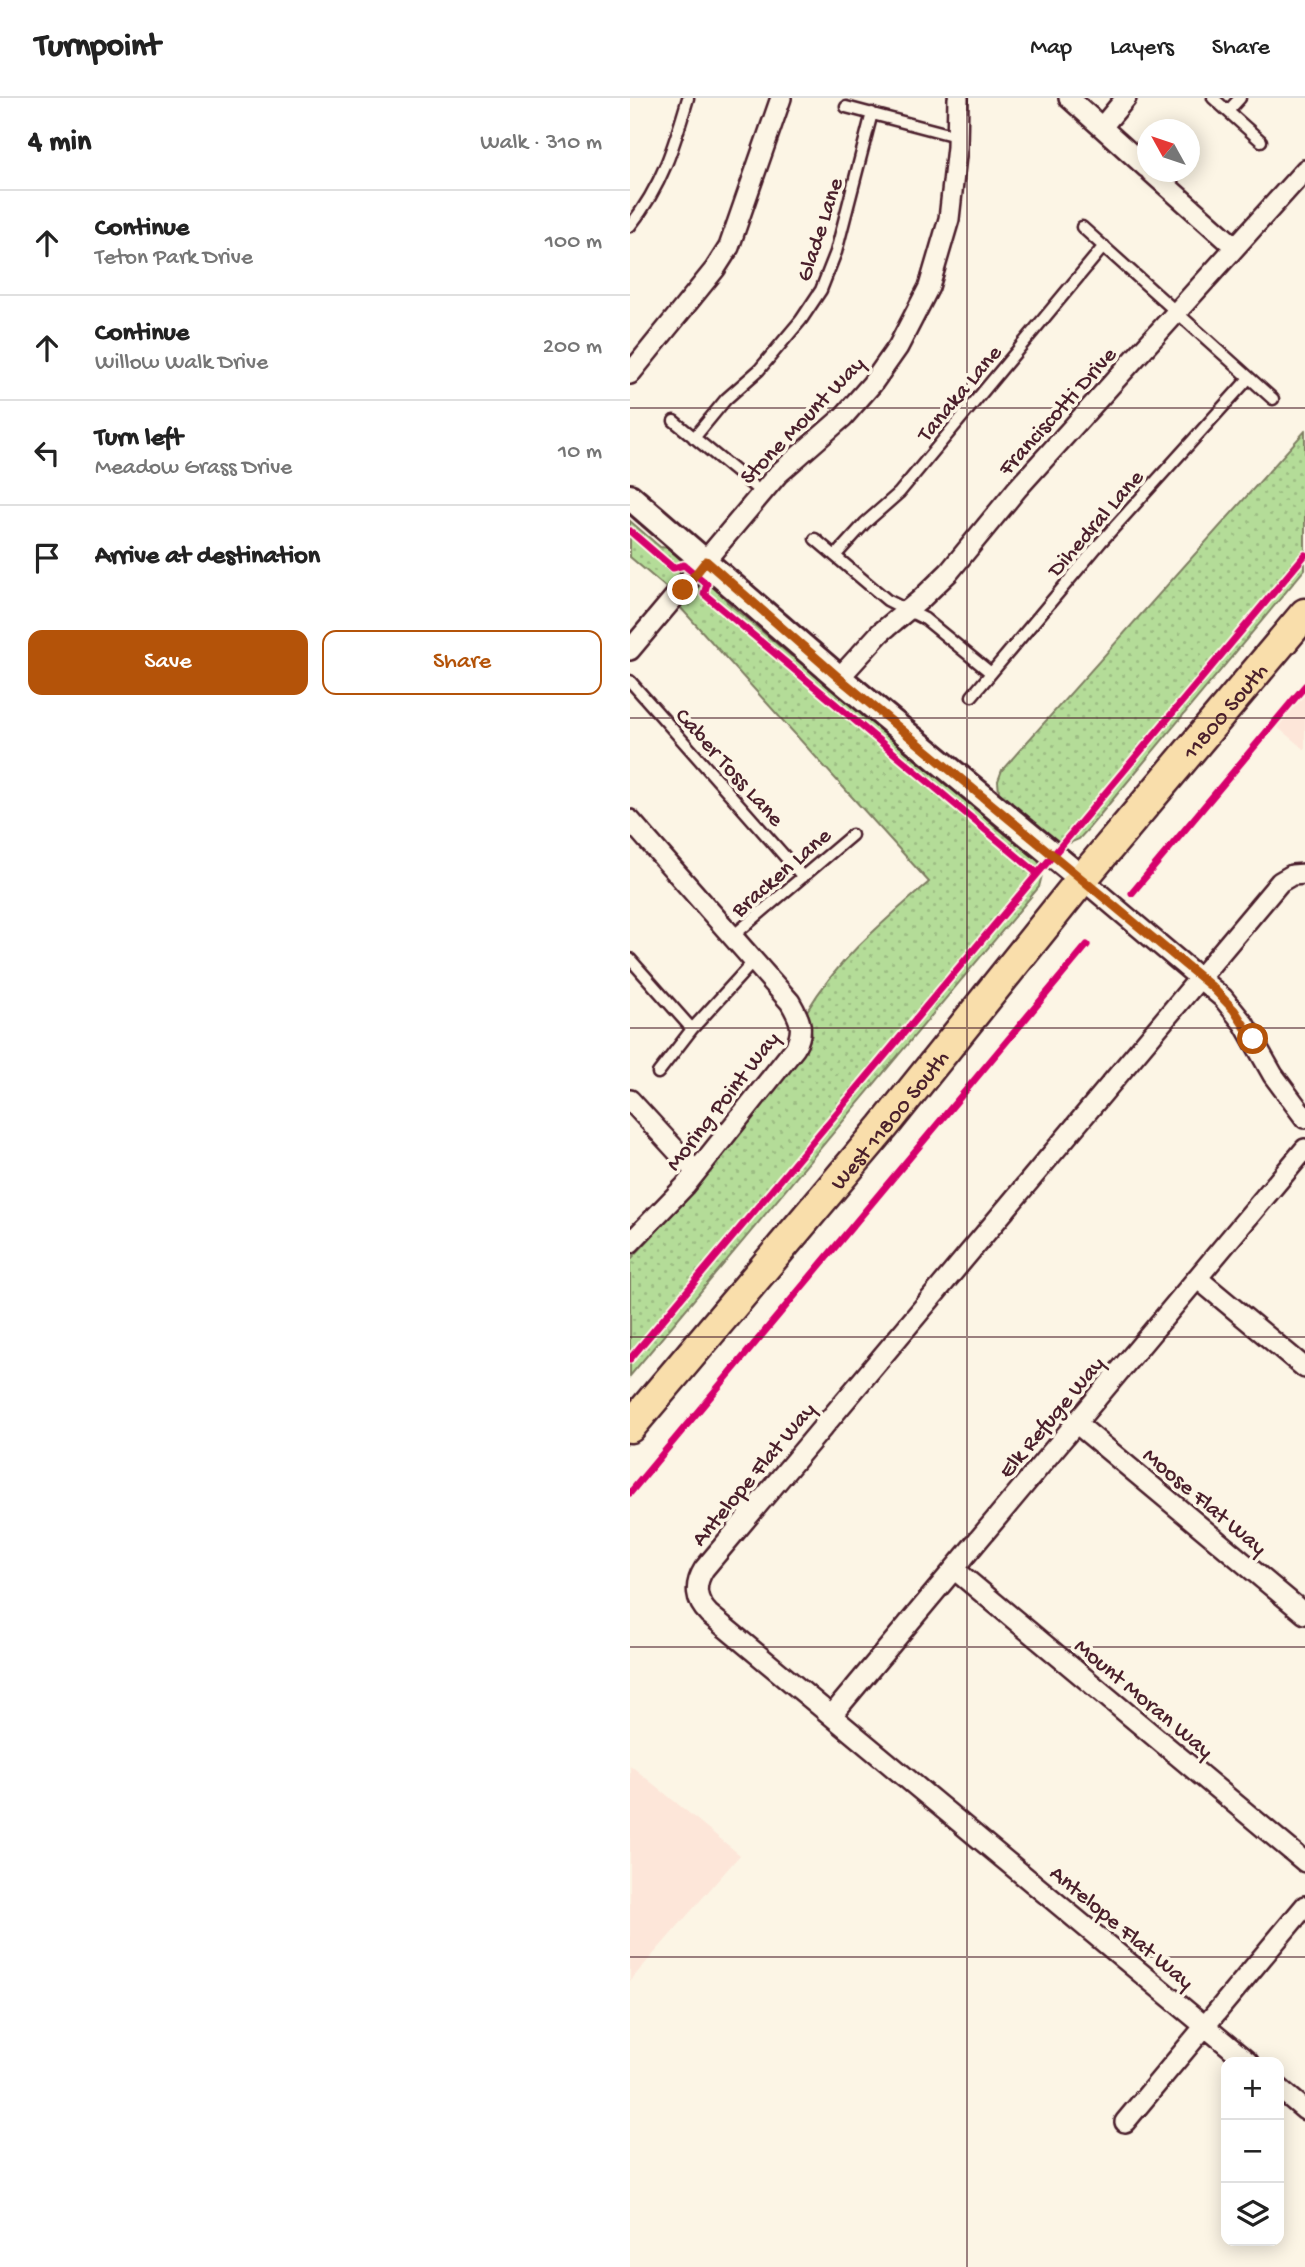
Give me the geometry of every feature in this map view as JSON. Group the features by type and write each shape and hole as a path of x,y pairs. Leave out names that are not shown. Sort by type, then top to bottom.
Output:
{"main road":[{"name":"11800 South","path":"1143,808 1305,614"},
{"name":"West 11800 South","path":"630,1427 874,1138 1082,879 1143,808"}],"street":[{"path":"630,374 715,269 729,247 781,98"},
{"name":"Stone Mount Way","path":"630,650 778,474 843,417 872,384 898,347 929,287 949,219 958,98"},
{"path":"1069,98 1137,159"},
{"path":"1102,127 1126,98"},
{"name":"Franciscotti Drive","path":"839,678 880,633 949,572 1017,489 1235,247 1299,181"},
{"path":"1163,182 1235,247"},
{"path":"630,497 839,678 1223,998 1239,1017 1273,1075 1305,1118"},
{"name":"Moring Point Way","path":"630,820 790,1002 802,1027 800,1038 696,1172 630,1243"},
{"name":"Antelope Flat Way","path":"1242,2057 704,1609 697,1597 700,1575 1280,881 1302,874"},
{"path":"630,1100 696,1172"},
{"name":"Elk Refuge Way","path":"832,1715 1305,1149"},
{"path":"1197,1278 1305,1368"},
{"name":"Moose Flat Way","path":"1076,1423 1305,1614"},
{"name":"Mount Moran Way","path":"954,1569 1305,1862"},
{"path":"1125,2122 1305,1906"},
{"path":"1284,2092 1305,2110"}],"lane":[{"path":"630,226 645,208 662,177 688,98"},
{"path":"1213,98 1261,141"},
{"path":"1228,111 1240,98"},
{"path":"846,107 956,136"},
{"name":"Glade Lane","path":"694,438 726,399 759,370 801,320 821,290 836,252 872,113"},
{"path":"1082,227 1273,400"},
{"name":"Tanaka Lane","path":"835,556 865,523 899,493 1104,246"},
{"name":"Dihedral Lane","path":"972,696 1101,542 1249,378"},
{"path":"674,421 762,494"},
{"path":"815,540 887,600 925,618 991,673"},
{"name":"Caber Toss Lane","path":"630,681 803,877"},
{"name":"Bracken Lane","path":"733,936 852,835"},
{"path":"630,959 692,1029"},
{"path":"658,1073 692,1029 754,961"}],"shaded area":[{"path":"1305,691 1305,750 1276,726"},
{"path":"630,1765 740,1855 630,1981"}],"green space":[{"path":"1305,431 1305,569 1079,839 1065,845 1054,841 999,793 998,781 1002,770"},
{"path":"630,521 660,547 671,550 681,559 684,568 669,590 630,557"},
{"path":"704,585 719,589 727,602 791,656 806,662 862,710 868,720 928,770 945,779 988,820 1038,861 1043,871 1039,887 630,1376 630,1260 696,1189 805,1051 812,1035 807,1011 819,992 862,942 929,882 679,606 695,588"}],"cycle path":[{"path":"630,531 673,568 684,565 707,584 704,594 1037,873"},
{"path":"630,1359 1305,555"},
{"path":"1132,893 1305,686"},
{"path":"630,1493 1087,945"}],"route":[{"path":"683,590 706,561 839,678 1212,987 1234,1010 1253,1039"}]}
